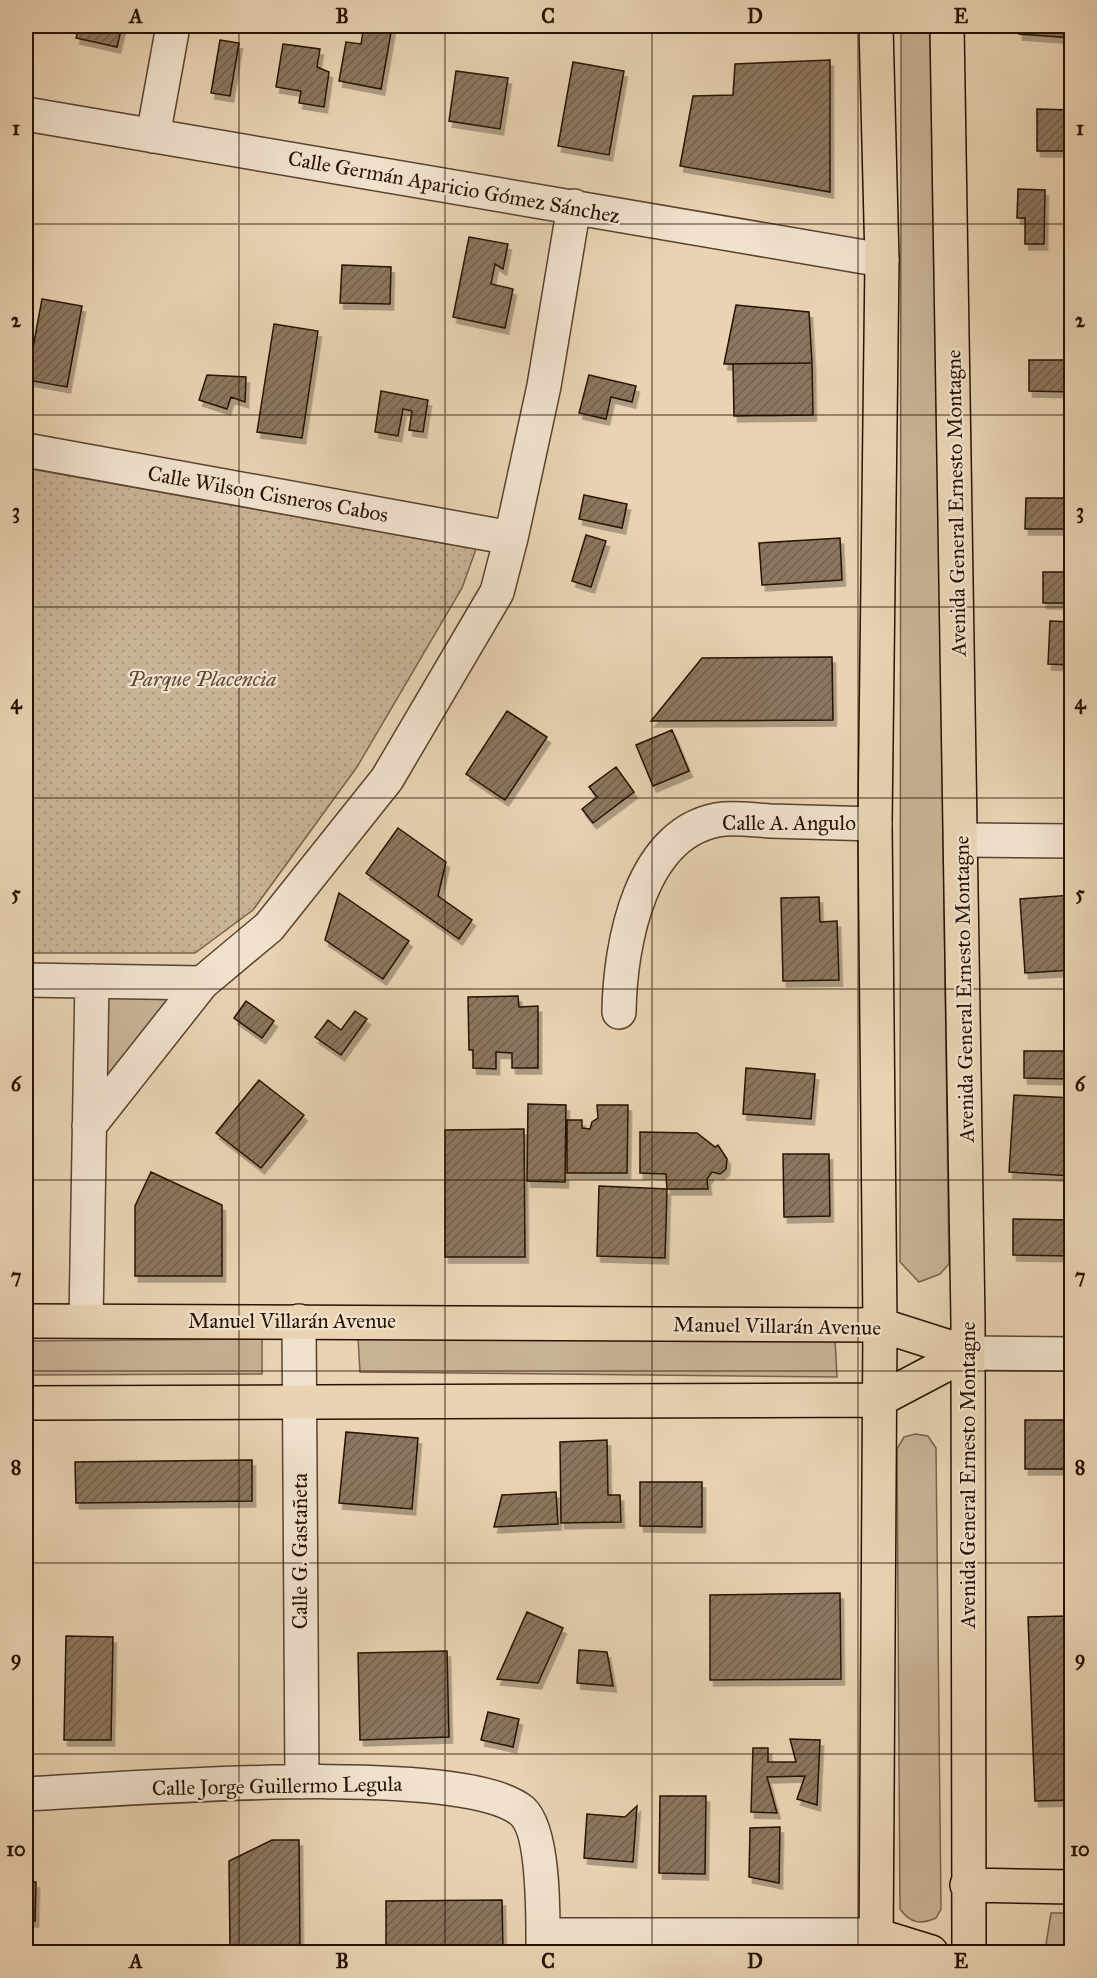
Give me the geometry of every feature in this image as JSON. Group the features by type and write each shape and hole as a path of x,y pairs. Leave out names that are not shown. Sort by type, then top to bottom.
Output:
{"main road":[{"path":"876,26 882,260 875,824 880,1325 876,1944 931,1953"},
{"name":"Avenida General Ernesto Montagne","path":"946,26 962,840 968,1353 967,1886 969,1953"},
{"name":"Manuel Villarán Avenue","path":"26,1321 880,1325 968,1353"},
{"path":"26,1403 879,1400 968,1353"},
{"path":"967,1886 1071,1887"}],"street":[{"path":"153,136 173,26"},
{"name":"Calle Germán Aparicio Gómez Sánchez","path":"26,114 882,260"},
{"path":"89,1126 202,983 269,927 387,779 497,592 512,538 544,386 574,207"},
{"name":"Calle Wilson Cisneros Cabos","path":"26,450 512,538"},
{"name":"Calle A. Angulo","path":"619,1012 622,955 636,904 661,858 694,829 723,819 875,824"},
{"path":"962,840 1071,841"},
{"path":"26,980 202,983"},
{"path":"86,1320 92,981"},
{"name":"Calle G. Gastañeta","path":"299,1321 302,1782"},
{"path":"968,1353 1071,1354"},
{"name":"Calle Jorge Guillermo Legula","path":"26,1794 302,1782 417,1784 488,1794 523,1812 539,1846 543,1944"},
{"path":"543,1944 876,1944"}],"green space":[{"path":"901,26 929,26 933,95 949,1264 940,1274 919,1282 900,1262"},
{"name":"Parque Placencia","path":"26,468 476,549 462,588 357,767 253,910 195,953 26,953"},
{"path":"107,992 185,992 107,1095"},
{"path":"358,1338 835,1339 837,1377 360,1372"},
{"path":"262,1339 262,1374 26,1375 26,1341"},
{"path":"915,1434 928,1436 936,1448 941,1909 936,1918 925,1922 912,1920 900,1909 897,1449 904,1437"},
{"path":"1051,1913 1071,1913 1071,1951 1045,1951"}],"building":[{"path":"79,26 122,26 117,47 76,38"},
{"path":"364,26 392,27 381,89 339,81 346,42 361,44"},
{"path":"1019,26 1072,26 1072,38 1019,34"},
{"path":"220,40 239,43 230,96 211,93"},
{"path":"283,44 320,49 317,67 329,72 324,107 299,103 301,91 276,87"},
{"path":"830,60 830,192 680,166 693,96 733,95 735,64"},
{"path":"573,62 624,71 609,155 558,146"},
{"path":"456,71 508,78 500,129 449,121"},
{"path":"1037,109 1072,110 1072,151 1037,151"},
{"path":"1018,189 1045,190 1044,244 1025,244 1025,218 1017,218"},
{"path":"469,237 508,244 503,269 495,264 491,284 513,289 505,328 453,317"},
{"path":"342,265 391,267 390,304 340,303"},
{"path":"42,299 82,306 67,387 27,380"},
{"path":"736,305 809,312 812,363 724,364"},
{"path":"274,324 318,331 302,438 257,432"},
{"path":"1029,360 1072,360 1072,392 1029,391"},
{"path":"812,363 813,415 734,416 733,364"},
{"path":"207,375 246,377 245,402 231,397 227,409 199,400"},
{"path":"589,375 636,386 632,402 611,397 606,419 579,413"},
{"path":"381,391 428,400 423,432 409,430 412,411 403,409 398,436 375,432"},
{"path":"584,495 627,504 622,528 579,519"},
{"path":"1026,498 1072,498 1072,529 1025,529"},
{"path":"586,535 606,541 591,587 572,581"},
{"path":"840,538 842,580 762,585 759,543"},
{"path":"1043,572 1072,572 1072,603 1043,603"},
{"path":"1050,621 1072,622 1072,665 1048,664"},
{"path":"832,657 833,720 651,721 702,658"},
{"path":"507,711 547,737 505,800 466,774"},
{"path":"672,730 689,771 653,786 636,745"},
{"path":"616,767 634,792 593,823 582,809 597,797 589,787"},
{"path":"398,828 446,862 438,896 472,920 459,939 366,873"},
{"path":"339,893 409,941 383,979 325,940"},
{"path":"1072,895 1072,970 1025,973 1020,899"},
{"path":"819,897 820,922 837,921 839,980 783,981 781,898"},
{"path":"518,996 519,1007 538,1006 538,1068 512,1068 512,1053 496,1052 496,1069 473,1068 473,1050 469,1050 468,997"},
{"path":"246,1001 274,1021 262,1038 234,1018"},
{"path":"355,1011 367,1019 341,1055 315,1037 328,1020 341,1030"},
{"path":"1024,1051 1067,1051 1067,1079 1024,1078"},
{"path":"746,1068 815,1074 811,1119 743,1114"},
{"path":"259,1080 304,1115 261,1168 216,1133"},
{"path":"1014,1095 1072,1098 1072,1176 1009,1172"},
{"path":"528,1104 566,1105 565,1182 527,1181"},
{"path":"597,1105 628,1105 627,1173 567,1173 567,1120 582,1120 582,1128 590,1129 592,1122 598,1118"},
{"path":"524,1129 525,1257 445,1257 445,1130"},
{"path":"640,1132 697,1133 715,1147 718,1145 727,1159 726,1169 720,1174 712,1172 707,1179 708,1189 667,1189 666,1174 640,1173"},
{"path":"783,1154 829,1154 830,1216 784,1217"},
{"path":"151,1172 222,1205 222,1276 135,1276 135,1206"},
{"path":"599,1186 667,1189 665,1258 597,1256"},
{"path":"1013,1219 1072,1220 1072,1256 1013,1255"},
{"path":"1025,1420 1072,1420 1072,1469 1025,1469"},
{"path":"346,1432 418,1438 412,1509 339,1503"},
{"path":"607,1440 608,1495 620,1495 621,1522 561,1523 560,1442"},
{"path":"252,1460 252,1501 76,1503 75,1462"},
{"path":"640,1482 702,1482 702,1527 640,1526"},
{"path":"556,1492 558,1524 494,1527 502,1495"},
{"path":"840,1593 841,1679 710,1680 710,1595"},
{"path":"527,1612 563,1628 538,1683 497,1679"},
{"path":"1066,1616 1072,1800 1035,1801 1028,1617"},
{"path":"66,1636 113,1637 111,1740 64,1740"},
{"path":"579,1650 607,1652 613,1686 577,1683"},
{"path":"447,1651 449,1737 360,1740 358,1653"},
{"path":"488,1712 519,1719 513,1747 481,1740"},
{"path":"790,1739 820,1740 817,1805 797,1799 805,1776 767,1777 777,1813 751,1812 753,1748 768,1748 768,1762 796,1762"},
{"path":"660,1796 706,1796 705,1874 659,1873"},
{"path":"637,1806 633,1862 584,1858 587,1814 625,1817"},
{"path":"780,1827 779,1883 749,1877 750,1828"},
{"path":"272,1840 299,1840 300,1949 230,1949 229,1861"},
{"path":"26,1882 36,1882 35,1921 26,1921"},
{"path":"502,1900 503,1952 386,1952 386,1901"}]}
